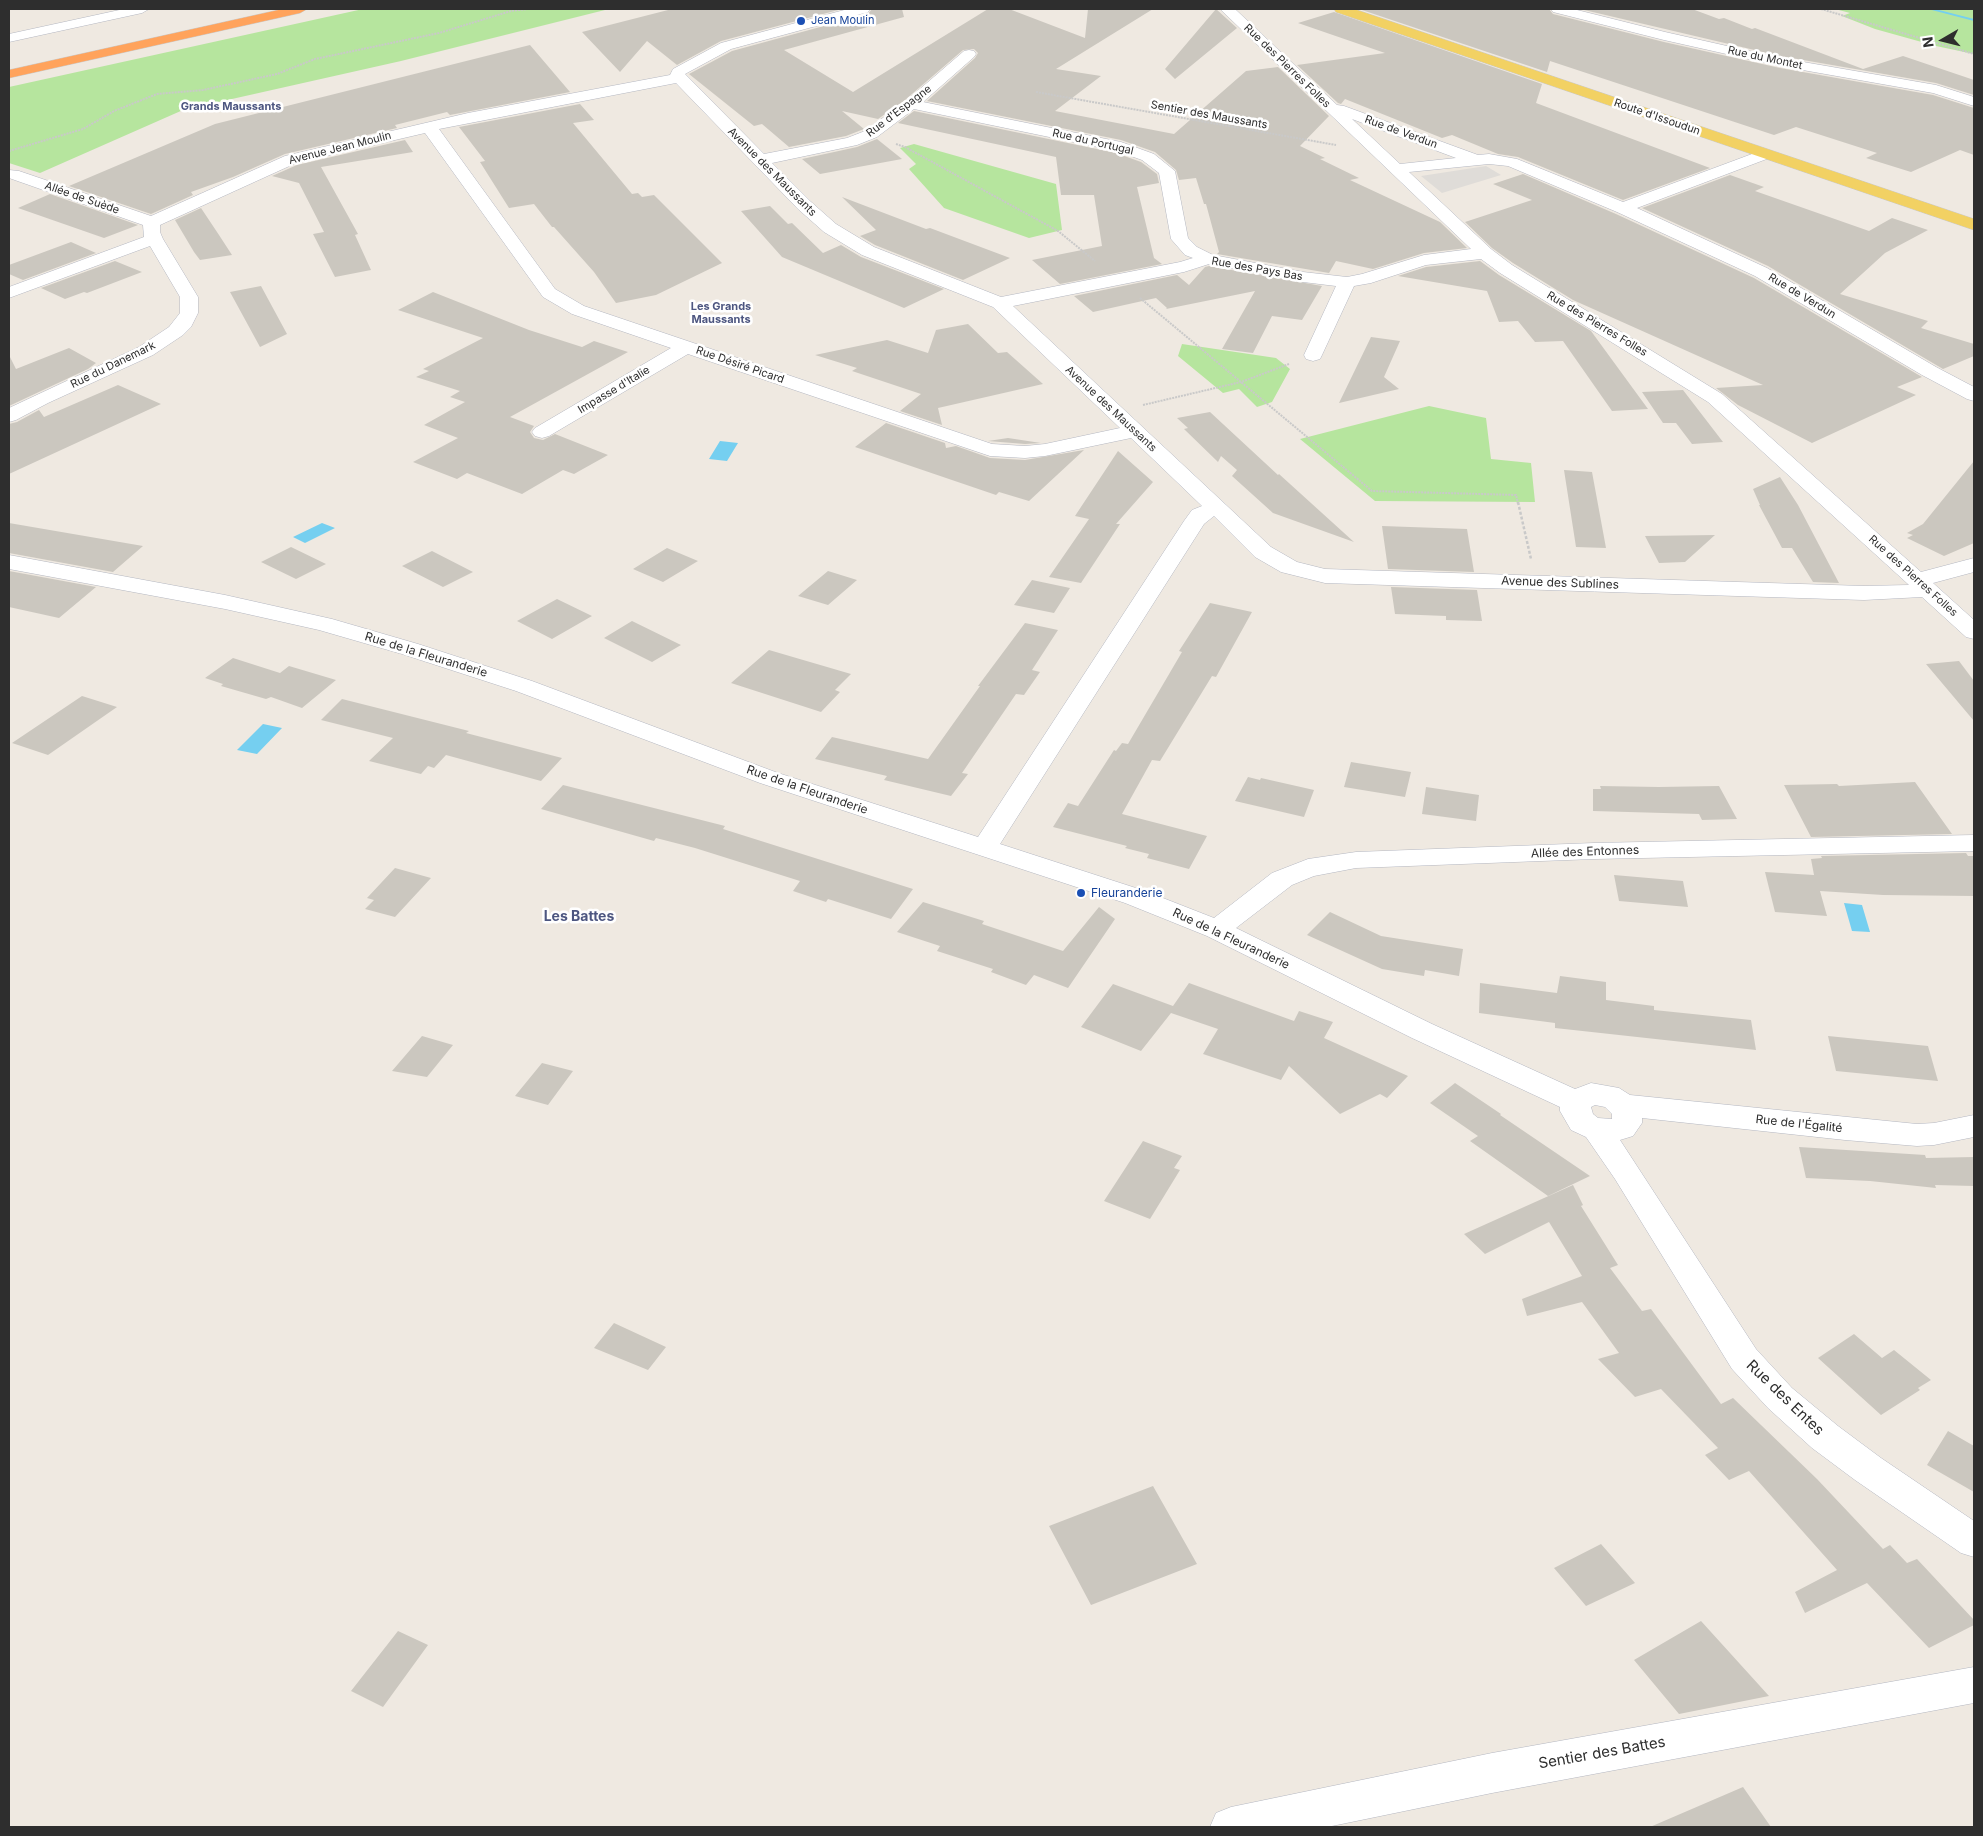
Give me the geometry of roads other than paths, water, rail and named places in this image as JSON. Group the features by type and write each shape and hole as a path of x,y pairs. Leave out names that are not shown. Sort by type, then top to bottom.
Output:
{"highway":[{"path":"9,64 262,12 300,9"},
{"path":"9,74 262,12 314,9"}],"main road":[{"name":"Route d'Issoudun","path":"1341,9 1974,225"}],"street":[{"path":"9,38 142,9"},
{"name":"Avenue Jean Moulin","path":"9,293 114,252 282,162 480,115 678,76 726,46 863,9"},
{"name":"Rue des Pierres Folles","path":"1227,9 1485,253 1506,269 1715,398 1974,632"},
{"name":"Rue du Montet","path":"1558,9 1674,39 1780,62 1936,89 1974,102"},
{"name":"Rue d'Espagne","path":"760,160 821,149 850,142 864,136 911,104 969,54"},
{"name":"Avenue des Maussants","path":"678,76 804,205 830,228 860,246 999,302 1216,507"},
{"name":"Rue du Portugal","path":"911,104 1121,147 1148,157 1167,171 1180,239 1190,252 1208,259"},
{"name":"Rue de Verdun","path":"1327,104 1476,160"},
{"name":"Rue Désiré Picard","path":"429,127 549,293 578,310 990,450 1025,452 1045,450 1135,431"},
{"path":"1623,208 1766,154"},
{"name":"Rue de Verdun","path":"1396,169 1496,158 1508,161 1623,208 1761,272 1929,371 1974,395"},
{"name":"Allée de Suède","path":"13,174 153,231"},
{"name":"Rue du Danemark","path":"9,416 146,350 176,331 184,323 189,313 189,297 153,231"},
{"name":"Rue des Pays Bas","path":"999,302 1184,267 1208,259 1303,277 1348,282 1365,279 1435,258 1485,253"},
{"path":"1313,355 1348,282"},
{"name":"Impasse d'Italie","path":"542,432 686,347"},
{"path":"984,848 1195,521 1207,510 1216,507"},
{"name":"Avenue des Sublines","path":"1216,507 1264,552 1289,567 1325,576 1887,594 1922,585 1974,565"},
{"name":"Rue de la Fleuranderie","path":"9,562 234,604 324,624 402,646 524,686 769,778 1135,897 1217,930 1422,1031 1577,1102"},
{"name":"Allée des Entonnes","path":"1217,930 1282,879 1308,868 1356,860 1594,851 1974,843"},
{"path":"1600,1094 1616,1099 1623,1105 1628,1117 1627,1123 1622,1128 1606,1132 1589,1127 1575,1111 1577,1102 1584,1096 1600,1094"},
{"name":"Rue de l'Égalité","path":"1623,1105 1845,1129 1917,1134 1934,1134 1974,1126"},
{"name":"Rue des Entes","path":"1598,1130 1744,1358 1780,1398 1825,1437 1868,1469 1974,1541"},
{"name":"Sentier des Battes","path":"1231,1827 1492,1773 1974,1685"}],"water":[{"path":"720,441 738,443 727,461 709,459"},
{"path":"322,523 335,528 305,543 293,537"},
{"path":"263,724 282,728 257,754 237,750"},
{"path":"1844,903 1862,905 1870,932 1852,931"}],"waterway":[{"path":"1930,9 1974,20"}],"place":[{"name":"Jean Moulin","path":"801,21"},
{"name":"Fleuranderie","path":"1081,893"}],"district":[{"name":"Grands Maussants","path":"231,107"},
{"name":"Les Grands Maussants","path":"721,313"},
{"name":"Les Battes","path":"579,917"}]}
